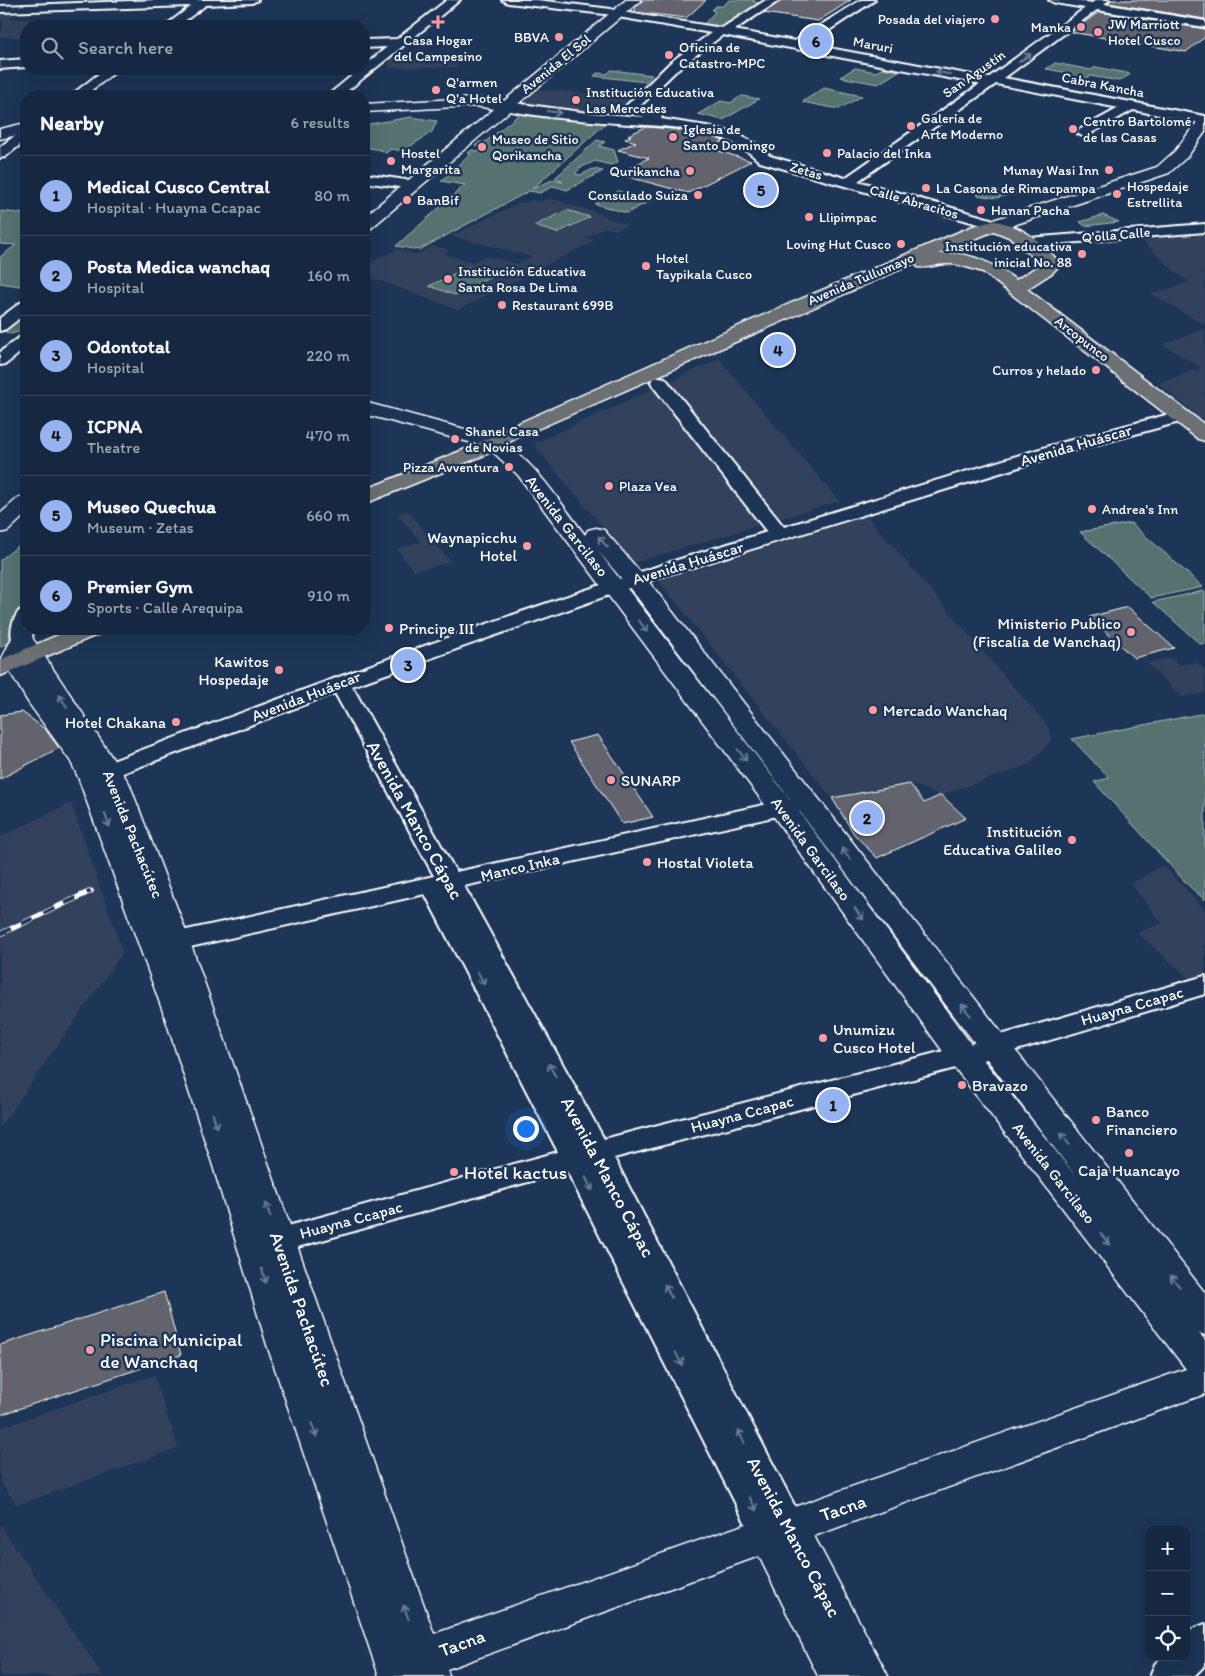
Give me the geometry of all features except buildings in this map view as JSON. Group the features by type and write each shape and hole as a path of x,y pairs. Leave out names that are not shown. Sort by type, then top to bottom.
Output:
{"main road":[{"name":"Avenida Tullumayo","path":"370,510 504,445 988,223"},
{"path":"988,223 1028,242 1050,264 1045,271 1026,280 1017,290"},
{"path":"949,242 960,252 988,268 1013,274 1036,275"},
{"name":"Avenida Tullumayo","path":"370,496 504,445 660,382 936,258 959,258 988,268"},
{"name":"Arcopunco","path":"988,268 1175,415"},
{"path":"1175,415 1205,435"},
{"path":"1175,415 1190,439 1205,450"},
{"path":"14,655 44,635"},
{"path":"14,655 73,635"}],"street":[{"path":"0,9 99,3 252,0"},
{"path":"370,65 454,0"},
{"name":"Maruri","path":"508,0 615,13 724,30 992,81"},
{"name":"Avenida El Sol","path":"615,13 625,0"},
{"name":"Avenida El Sol","path":"370,208 405,184 615,13 634,0"},
{"path":"701,128 636,111 631,107 676,64 724,30 774,0"},
{"path":"797,45 869,0"},
{"path":"1055,0 1099,3 1205,24"},
{"path":"179,20 205,1"},
{"name":"San Agustín","path":"847,183 1099,3"},
{"path":"370,44 398,42"},
{"path":"0,65 20,63"},
{"path":"84,90 105,75"},
{"path":"340,90 358,75"},
{"name":"Cabra Kancha","path":"992,81 1205,121"},
{"path":"370,108 475,102 701,128"},
{"path":"1084,133 1131,106"},
{"name":"Avenida Tullumayo","path":"988,223 1163,170 1181,154 1205,121"},
{"path":"0,128 20,127"},
{"name":"Zetas","path":"701,128 747,144 765,159 847,183"},
{"path":"0,134 20,129"},
{"path":"0,154 20,139"},
{"path":"370,179 405,184"},
{"name":"Calle Abracitos","path":"847,183 988,223"},
{"name":"Avenida El Sol","path":"370,219 405,184"},
{"name":"Q'olla Calle","path":"1028,242 1205,228"},
{"path":"0,305 20,305"},
{"path":"0,326 20,310"},
{"path":"0,338 20,340"},
{"path":"0,360 20,345"},
{"path":"660,382 779,534"},
{"name":"Avenida Garcilaso","path":"370,400 504,445 624,583 794,806 994,1047 1205,1320"},
{"name":"Avenida Garcilaso","path":"370,410 504,445"},
{"name":"Avenida Huáscar","path":"100,774 332,686 624,583 779,534 1175,415"},
{"path":"0,542 19,516"},
{"path":"14,655 20,632"},
{"name":"Avenida Pachacútec","path":"14,655 41,702 84,762 100,774"},
{"name":"Avenida Pachacútec","path":"14,655 100,774 164,944 411,1669"},
{"name":"Avenida Manco Cápac","path":"332,686 586,1155 778,1530 840,1676"},
{"name":"Avenida Garcilaso","path":"794,806 963,1056 1205,1367"},
{"name":"Manco Inka","path":"164,944 441,885 794,806"},
{"name":"Huayna Ccapac","path":"267,1244 586,1155 963,1056 1205,984"},
{"name":"Tacna","path":"411,1669 778,1530 819,1517 1205,1378"},
{"name":"Avenida Manco Cápac","path":"778,1530 867,1676"},
{"path":"1168,1676 1205,1641"}],"shaded area":[{"path":"13,12 11,19 29,19 20,20 20,37 0,37 4,21 0,21 0,13"},
{"path":"390,57 459,57 458,67 389,68"},
{"name":"Institución Educativa Las Mercedes","path":"537,89 632,98 612,116 561,111 564,108 521,103"},
{"path":"548,198 628,224 616,230 605,227 585,238 594,241 458,310 370,277 374,275 370,273 370,262 398,249 416,255 433,246 449,250 444,254 471,262 486,256 517,264 532,257 451,236 521,202 526,203 531,200 539,202"},
{"path":"1205,231 1205,325 1151,294 1190,282 1175,272 1137,236"},
{"path":"1205,329 1205,422 1158,383 1201,368 1163,344"},
{"path":"719,359 839,501 633,563 535,446 537,442"},
{"path":"408,511 451,562 414,571 396,549 421,542 397,514"},
{"name":"Mercado Wanchaq","path":"867,516 1049,728 1051,741 1028,765 941,795 910,784 832,798 659,581"},
{"path":"1172,658 1179,665 1197,662 1205,670 1205,693 1181,697 1147,663"},
{"path":"71,803 123,952 0,1127 0,837"},
{"path":"1163,865 1205,910 1205,983 1197,985 1137,933 1162,923 1131,884"},
{"path":"154,1375 178,1448 17,1505 0,1481 0,1428"},
{"path":"0,1525 103,1676 0,1676"}],"green space":[{"path":"729,0 755,0 753,2 763,3 725,27 704,24 715,12 712,10 716,6 723,6"},
{"path":"1055,63 1091,70 1096,67 1131,74 1119,81 1090,76 1082,81 1063,77 1069,73 1046,69"},
{"path":"855,68 876,72 883,68 899,71 878,84 840,77"},
{"path":"611,70 652,75 646,82 594,76 597,73 607,74"},
{"path":"824,88 862,96 839,109 802,102"},
{"path":"742,96 759,99 723,120 698,114 721,101 730,103"},
{"path":"521,113 606,123 532,189 552,180 563,182 555,178 597,140 605,142 599,146 614,150 618,162 611,165 595,161 580,168 575,174 581,175 593,169 603,171 567,190 554,186 540,193 529,191 419,250 396,246 465,185 441,181 471,154 468,153 472,150 485,152 488,148 475,146 479,142 484,143"},
{"path":"411,117 437,121 432,132 403,151 391,149 386,153 370,148 370,124"},
{"path":"1024,187 1031,190 996,198 977,195 986,188 1009,193"},
{"path":"618,191 652,200 627,213 595,204"},
{"path":"567,210 590,217 557,233 534,226"},
{"path":"1,211 20,213 20,286 0,283 0,257 16,245 0,244"},
{"path":"1103,215 1119,222 1085,226 1080,222"},
{"path":"468,267 495,275 455,295 429,286"},
{"path":"20,317 20,332 11,334 3,331"},
{"path":"1131,523 1203,587 1151,598 1080,532"},
{"path":"20,545 20,620 8,643 0,647 0,560"},
{"path":"1205,592 1205,643 1200,644 1153,602"},
{"path":"1205,713 1205,900 1189,886 1094,782 1109,778 1072,739"}],"railway":[{"path":"0,934 91,891"}],"place":[{"name":"Posada del viajero","path":"995,19"},
{"name":"Casa Hogar del Campesino","path":"438,22"},
{"name":"Manka","path":"1081,27"},
{"name":"JW Marriott Hotel Cusco","path":"1098,32"},
{"name":"BBVA","path":"559,37"},
{"name":"Premier Gym","path":"816,41"},
{"name":"Oficina de Catastro-MPC","path":"669,55"},
{"name":"Q'armen Q'a Hotel","path":"436,90"},
{"name":"Institución Educativa Las Mercedes","path":"576,100"},
{"name":"Galería de Arte Moderno","path":"911,126"},
{"name":"Centro Bartolomé de las Casas","path":"1073,129"},
{"name":"Iglesia de Santo Domingo","path":"673,137"},
{"name":"Museo de Sitio Qorikancha","path":"482,147"},
{"name":"Palacio del Inka","path":"827,153"},
{"name":"Hostel Margarita","path":"391,161"},
{"name":"Munay Wasi Inn","path":"1109,170"},
{"name":"Qurikancha","path":"690,171"},
{"name":"La Casona de Rimacpampa","path":"926,188"},
{"name":"Museo Quechua","path":"761,190"},
{"name":"Hospedaje Estrellita","path":"1117,194"},
{"name":"Consulado Suiza","path":"698,195"},
{"name":"BanBif","path":"407,200"},
{"name":"Hanan Pacha","path":"981,210"},
{"name":"Llipimpac","path":"809,217"},
{"name":"Loving Hut Cusco","path":"901,244"},
{"name":"Institución educativa inicial No. 88","path":"1082,254"},
{"name":"Hotel Taypikala Cusco","path":"646,266"},
{"name":"Institución Educativa Santa Rosa De Lima","path":"448,279"},
{"name":"Restaurant 699B","path":"502,305"},
{"name":"ICPNA","path":"778,350"},
{"name":"Curros y helado","path":"1096,370"},
{"name":"Shanel Casa de Novias","path":"455,439"},
{"name":"Pizza Avventura","path":"509,467"},
{"name":"Plaza Vea","path":"609,486"},
{"name":"Andrea's Inn","path":"1092,509"},
{"name":"Waynapicchu Hotel","path":"527,546"},
{"name":"Principe III","path":"389,628"},
{"name":"Ministerio Publico (Fiscalía de Wanchaq)","path":"1131,632"},
{"name":"Odontotal","path":"408,665"},
{"name":"Kawitos Hospedaje","path":"279,670"},
{"name":"Mercado Wanchaq","path":"873,710"},
{"name":"Hotel Chakana","path":"176,722"},
{"name":"SUNARP","path":"611,780"},
{"name":"Posta Medica wanchaq","path":"867,818"},
{"name":"Institución Educativa Galileo","path":"1072,840"},
{"name":"Hostal Violeta","path":"647,862"},
{"name":"Unumizu Cusco Hotel","path":"823,1038"},
{"name":"Bravazo","path":"962,1085"},
{"name":"Medical Cusco Central","path":"833,1105"},
{"name":"Banco Financiero","path":"1096,1120"},
{"name":"Caja Huancayo","path":"1129,1153"},
{"name":"Hotel kactus","path":"454,1172"},
{"name":"Piscina Municipal de Wanchaq","path":"90,1350"}]}
